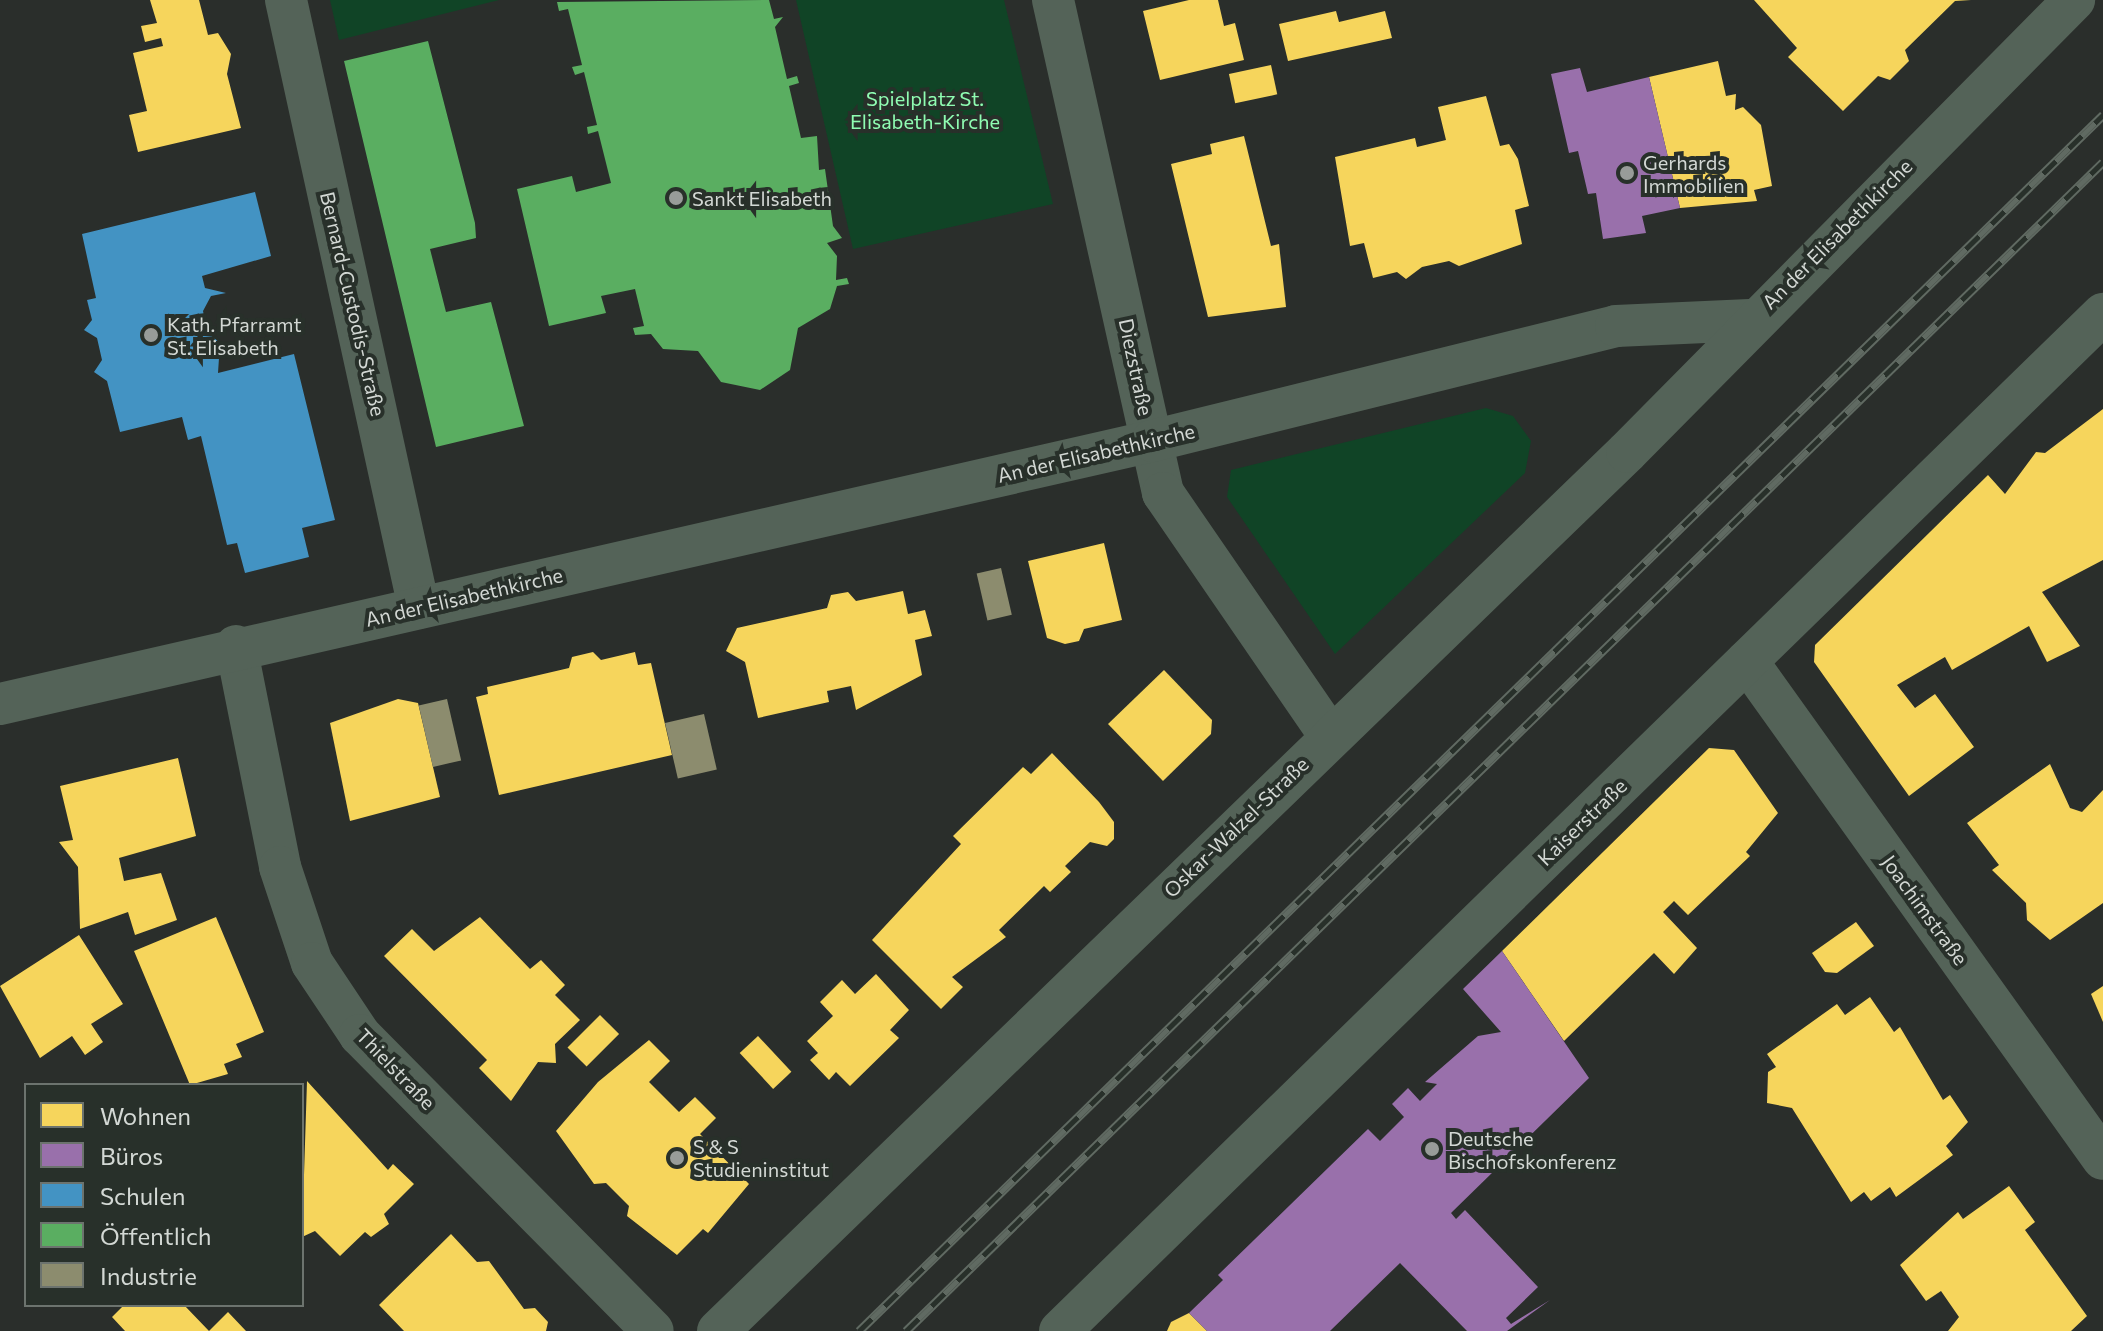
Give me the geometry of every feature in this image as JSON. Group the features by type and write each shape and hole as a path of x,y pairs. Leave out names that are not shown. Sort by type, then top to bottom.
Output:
{"street":[{"name":"Bernard-Custodis-Straße","path":"286,0 419,608"},
{"name":"Diezstraße","path":"1053,0 1163,493 1330,736"},
{"name":"An der Elisabethkirche","path":"0,704 236,646 419,608 1152,441 1616,326 1750,320 2074,0"},
{"name":"Kaiserstraße","path":"1060,1331 2103,314"},
{"name":"Oskar-Walzel-Straße","path":"718,1331 1627,452 1750,320"},
{"name":"Thielstraße","path":"236,646 280,867 312,963 360,1035 653,1331"},
{"name":"Joachimstraße","path":"1747,661 2103,1159"}],"green space":[{"path":"330,0 499,0 339,40"},
{"name":"Spielplatz St. Elisabeth-Kirche","path":"796,0 1004,0 1053,204 853,249"},
{"path":"1486,408 1513,416 1531,441 1525,473 1335,654 1227,497 1231,470"}],"building: Wohnen":[{"path":"150,0 199,0 208,35 218,33 231,54 227,74 241,128 138,152 129,115 147,111 133,53 163,46 161,38 145,42 141,26 157,23"},
{"path":"1189,0 1218,0 1224,26 1235,23 1244,60 1160,80 1143,11"},
{"path":"1754,0 1971,0 1955,1 1905,50 1909,61 1890,80 1878,76 1843,111 1788,57 1797,48"},
{"path":"1336,11 1339,22 1385,11 1392,38 1288,61 1279,24"},
{"path":"1718,61 1726,96 1736,94 1735,110 1743,107 1761,125 1772,186 1754,190 1757,201 1680,208 1649,77"},
{"path":"1271,65 1277,94 1235,103 1229,74"},
{"path":"1486,96 1500,146 1509,144 1518,159 1529,206 1515,210 1522,244 1459,266 1449,261 1422,267 1406,279 1397,272 1373,278 1364,243 1350,246 1335,157 1415,138 1417,147 1446,140 1438,107"},
{"path":"1244,136 1271,246 1279,244 1286,307 1208,317 1171,164 1212,154 1210,144"},
{"path":"2103,409 2103,560 2042,592 2080,646 2047,662 2029,626 1952,670 1945,657 1897,685 1915,708 1935,694 1974,747 1909,796 1814,662 1815,645 1988,475 2005,494 2036,452 2045,453"},
{"path":"1104,543 1122,620 1084,629 1079,641 1065,644 1047,638 1028,561"},
{"path":"903,591 908,614 925,610 932,636 915,640 922,675 856,710 851,686 827,691 829,702 758,718 745,662 726,651 737,628 827,608 831,595 848,592 856,601"},
{"path":"593,652 601,660 635,652 638,665 651,663 672,755 499,795 476,697 488,694 487,687 569,668 572,657"},
{"path":"1164,670 1212,720 1211,734 1163,781 1108,724"},
{"path":"398,699 418,703 440,797 350,821 330,723"},
{"path":"1709,748 1734,750 1778,813 1746,852 1750,856 1688,915 1674,901 1663,912 1697,948 1674,974 1654,953 1564,1041 1502,951"},
{"path":"1052,753 1114,822 1114,839 1107,846 1090,842 1065,866 1071,872 1050,892 1044,886 999,930 1006,937 952,977 963,987 941,1009 872,940 961,844 953,836 1023,767 1031,774"},
{"path":"178,758 196,836 119,858 124,881 161,873 177,920 135,935 128,912 80,929 78,867 59,842 73,840 60,786"},
{"path":"2050,764 2070,808 2082,812 2103,790 2103,903 2050,940 2027,920 2026,903 1992,870 1999,865 1967,823"},
{"path":"216,917 264,1032 236,1044 242,1057 224,1064 228,1074 189,1083 134,951"},
{"path":"480,917 530,969 541,960 565,985 555,995 580,1020 555,1044 556,1063 538,1062 511,1101 479,1068 487,1060 384,956 412,929 434,951"},
{"path":"1856,922 1874,946 1837,973 1825,972 1812,953"},
{"path":"79,935 123,1004 91,1024 103,1042 85,1055 72,1036 40,1058 0,986"},
{"path":"876,974 909,1010 890,1030 899,1038 850,1086 836,1072 829,1080 810,1060 818,1053 807,1041 833,1016 820,1002 842,980 855,994"},
{"path":"2103,986 2103,1022 2091,994"},
{"path":"1870,997 1894,1032 1900,1027 1943,1100 1950,1095 1968,1122 1946,1146 1953,1155 1896,1197 1890,1187 1871,1201 1864,1192 1851,1202 1792,1108 1767,1103 1768,1072 1776,1067 1767,1054 1837,1004 1845,1015"},
{"path":"600,1015 619,1034 587,1067 567,1048"},
{"path":"758,1036 791,1072 773,1089 740,1053"},
{"path":"649,1040 670,1061 649,1082 679,1112 695,1097 716,1118 700,1134 749,1184 708,1233 703,1229 677,1255 627,1216 629,1206 606,1183 594,1184 556,1131 598,1082"},
{"path":"307,1081 388,1170 393,1164 414,1184 384,1214 389,1224 371,1237 365,1232 340,1256 315,1231 304,1236"},
{"path":"2009,1186 2035,1222 2025,1230 2087,1316 2071,1331 1948,1331 1959,1317 1941,1291 1926,1301 1900,1265 1958,1212 1963,1219"},
{"path":"451,1234 477,1262 489,1261 524,1309 535,1308 548,1322 546,1331 404,1331 379,1305"},
{"path":"122,1307 186,1307 209,1331 125,1331 112,1317"},
{"path":"228,1312 246,1331 209,1331"},
{"path":"1189,1313 1207,1331 1167,1331 1171,1322"}],"building: Büros":[{"name":"Gerhards Immobilien","path":"1580,68 1587,92 1649,77 1680,208 1642,216 1646,233 1603,239 1596,193 1588,194 1578,151 1569,153 1551,74"},
{"name":"Deutsche Bischofskonferenz","path":"1502,951 1589,1078 1451,1213 1456,1219 1465,1210 1538,1287 1506,1318 1511,1324 1550,1300 1507,1331 1467,1331 1400,1263 1330,1331 1207,1331 1189,1313 1223,1280 1218,1275 1368,1129 1380,1141 1404,1117 1392,1104 1408,1088 1420,1101 1437,1084 1425,1082 1478,1036 1501,1032 1463,989"}],"building: Schulen":[{"path":"255,192 271,256 202,276 205,288 226,293 211,296 203,311 207,332 220,343 218,373 294,354 335,520 302,528 309,557 245,573 237,543 227,545 201,436 188,440 182,417 120,432 107,381 94,372 102,360 97,338 84,330 92,320 87,300 96,298 82,234"}],"building: Öffentlich":[{"name":"Sankt Elisabeth","path":"769,0 774,19 783,17 775,27 787,79 797,76 799,83 789,86 801,138 817,136 819,170 825,169 833,226 842,238 827,243 837,256 836,280 847,278 849,284 837,286 830,309 798,328 790,370 760,390 721,382 698,351 663,349 651,334 635,335 633,328 644,326 635,289 601,296 606,313 549,326 517,189 572,176 576,192 611,183 598,131 588,134 587,127 597,125 584,72 575,75 572,67 582,65 568,9 559,11 557,2"},
{"path":"428,41 475,223 476,238 430,249 446,312 491,302 524,426 436,447 344,61"}],"building: Industrie":[{"path":"1001,568 1012,615 987,620 977,574"},
{"path":"447,699 461,760 433,767 419,706"},
{"path":"704,714 717,770 678,779 665,723"}],"railway":[{"path":"859,1331 2103,115"},
{"path":"906,1331 2103,162"}],"place":[{"name":"Gerhards Immobilien","path":"1627,173"},
{"name":"Sankt Elisabeth","path":"676,198"},
{"name":"Kath. Pfarramt St. Elisabeth","path":"151,335"},
{"name":"Deutsche Bischofskonferenz","path":"1432,1149"},
{"name":"S & S Studieninstitut","path":"677,1158"}]}
